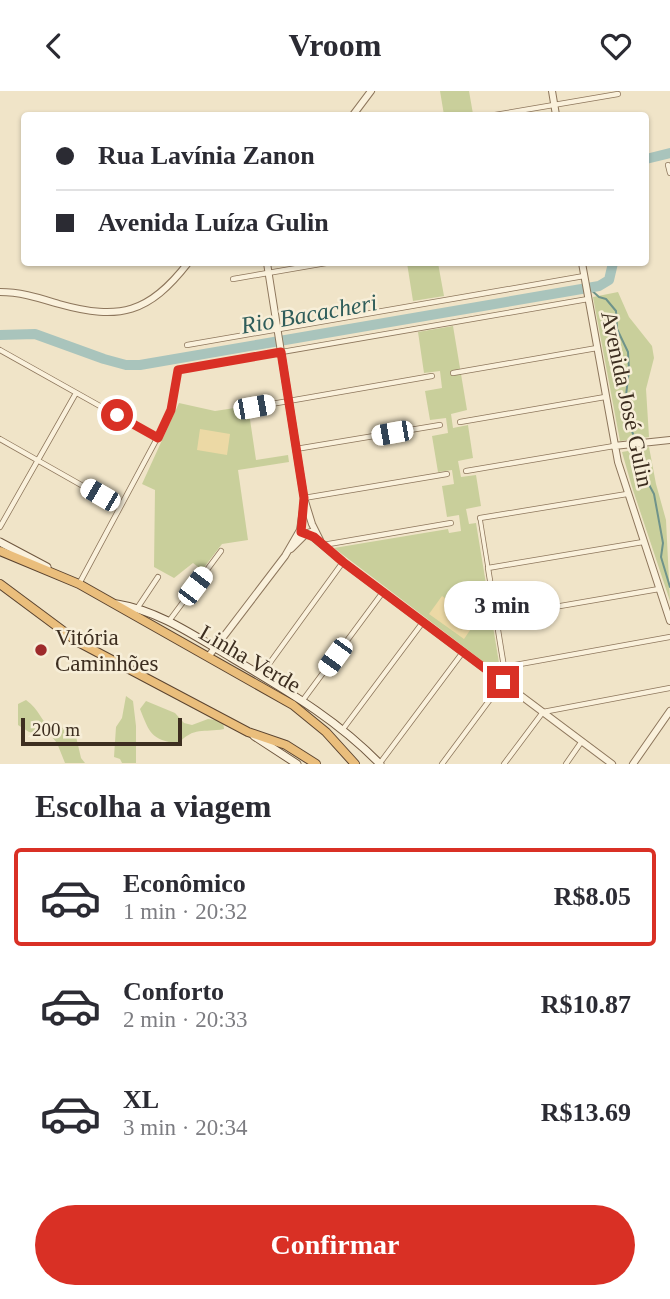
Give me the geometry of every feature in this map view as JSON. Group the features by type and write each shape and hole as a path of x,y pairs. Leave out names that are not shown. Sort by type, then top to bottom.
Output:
{"highway":[{"name":"Linha Verde","path":"0,551 79,584 293,705 326,732 355,764"},
{"path":"0,586 78,642 248,732 286,745 317,764"}],"main road":[{"path":"0,542 79,584"},
{"path":"114,604 138,607 169,621 303,700 343,729 380,763"},
{"path":"248,732 297,764"}],"street":[{"path":"355,112 371,91"},
{"path":"552,91 555,112"},
{"path":"513,112 618,95"},
{"path":"668,165 670,173"},
{"path":"0,292 22,294 90,312 116,312 157,297 186,266"},
{"path":"268,266 307,529 343,562 612,764"},
{"path":"233,279 307,266"},
{"name":"Avenida José Gulin","path":"582,266 614,446 627,494 670,621"},
{"path":"187,345 278,332 584,278"},
{"path":"79,584 171,410 178,370 588,297"},
{"path":"453,373 597,348"},
{"path":"0,350 158,438"},
{"path":"254,407 432,376"},
{"path":"0,527 76,393"},
{"path":"460,422 605,397"},
{"path":"296,449 440,425"},
{"path":"0,439 120,507"},
{"path":"466,471 614,446 670,440"},
{"path":"304,498 447,474"},
{"path":"627,494 480,518 504,667 670,637"},
{"path":"323,545 451,523"},
{"path":"208,657 307,529"},
{"path":"488,568 643,542"},
{"path":"169,621 221,551"},
{"path":"261,675 343,562"},
{"path":"138,607 158,577"},
{"path":"496,617 659,589"},
{"path":"303,700 383,592"},
{"path":"343,729 423,622"},
{"path":"380,763 463,652"},
{"path":"442,764 503,682"},
{"path":"504,764 543,712 670,688"},
{"path":"632,764 670,711"},
{"path":"566,764 582,741"}],"green space":[{"path":"440,91 469,91 473,112 444,112"},
{"path":"407,266 439,266 444,296 413,301"},
{"path":"618,292 629,317 652,346 654,358 646,389 649,437 620,441 593,297"},
{"path":"453,326 467,410 451,414 453,428 468,425 473,458 458,461 461,477 476,475 481,506 466,509 469,524 476,523 501,675 334,548 448,529 449,533 461,531 459,515 447,517 442,486 454,484 452,470 438,472 432,436 448,433 446,418 430,420 425,391 442,388 440,371 424,373 418,332"},
{"path":"179,403 215,411 248,406 256,460 288,455 289,462 238,470 248,540 222,544 202,570 193,563 174,578 154,567 155,490 142,484"},
{"path":"649,447 666,520 670,601 622,452"},
{"path":"126,696 133,701 136,763 122,763 114,757 116,727 122,718"},
{"path":"26,700 52,730 60,727 75,732 81,758 85,763 65,763 57,743 51,736 29,732 18,725 18,704"},
{"path":"146,701 175,713 184,723 192,725 208,719 223,721 224,729 194,732 178,744 162,740 149,730 143,717 140,709"}],"sand":[{"path":"200,429 230,434 227,455 197,450"},
{"path":"442,596 477,620 464,639 429,614"}],"waterway":[{"name":"Rio Bacacheri","path":"649,158 670,153"},
{"name":"Rio Bacacheri","path":"0,335 35,334 104,359 126,365 140,365 599,286 609,280 612,266"},
{"path":"589,288 599,297 606,299 616,311 617,329 628,352 625,404 630,428 640,447 639,466 654,494 663,543 661,557 670,587"}],"place":[{"name":"Vitória Caminhões","path":"41,650"}],"route":[{"path":"117,415 158,438 171,410 178,370 281,352 304,498 301,532 314,537 343,562 503,682"}]}
